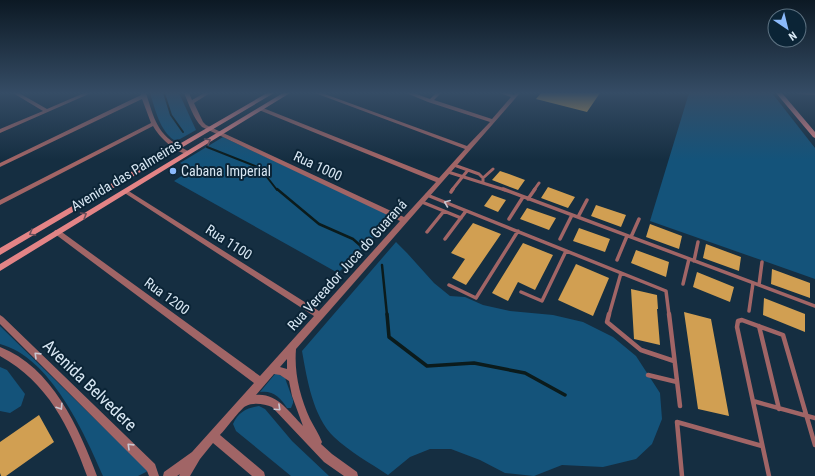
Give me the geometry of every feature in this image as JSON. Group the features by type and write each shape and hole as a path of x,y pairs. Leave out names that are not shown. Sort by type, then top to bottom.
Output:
{"street":[{"path":"0,131 37,115"},
{"path":"0,165 101,115"},
{"path":"150,115 153,124 162,138 177,149 188,154"},
{"name":"Rua 1000","path":"197,115 201,123 220,134 405,220"},
{"name":"Avenida das Palmeiras","path":"0,252 234,115"},
{"name":"Avenida das Palmeiras","path":"0,268 251,115"},
{"path":"276,115 440,181"},
{"path":"377,115 469,149"},
{"path":"475,115 493,121"},
{"name":"Rua Vereador Juca do Guaraná","path":"184,476 196,455 212,436 498,115"},
{"path":"797,115 815,136"},
{"path":"0,203 153,124"},
{"name":"Rua 1100","path":"125,191 320,316"},
{"path":"64,215 70,219 72,223"},
{"name":"Rua 1200","path":"57,232 261,382"},
{"name":"Avenida Belvedere","path":"0,319 152,468 154,476"},
{"path":"292,347 290,365 293,380 307,423 322,451"},
{"path":"0,351 14,358 35,375 53,398 72,426 92,476"},
{"path":"272,369 282,371 293,380"},
{"path":"243,402 258,398 269,400 328,458 353,476"},
{"path":"212,436 260,476"},
{"name":"Rua Vereador Juca do Guaraná","path":"168,476 196,455"}],"lane":[{"path":"454,165 479,174 483,180"},
{"path":"483,180 494,169"},
{"path":"451,192 468,170"},
{"path":"448,172 463,177 483,180 528,199 815,306"},
{"path":"528,199 538,183"},
{"path":"428,195 666,291 680,406"},
{"path":"509,218 523,197"},
{"path":"578,217 587,200"},
{"path":"422,202 461,218"},
{"path":"427,232 444,211"},
{"path":"445,239 466,211"},
{"path":"560,239 572,215"},
{"path":"632,237 639,219"},
{"path":"449,285 476,298 518,231"},
{"path":"617,260 627,236"},
{"path":"694,261 698,242"},
{"path":"521,292 542,301 566,251"},
{"path":"683,284 689,259"},
{"path":"759,285 762,262"},
{"path":"621,273 607,322 641,350 674,361"},
{"path":"749,310 753,282"},
{"path":"769,476 737,323 742,320 783,335 815,445"},
{"path":"759,326 779,408"},
{"path":"648,375 677,382"},
{"path":"753,401 815,418"},
{"path":"682,476 677,422 762,446"}],"shaded area":[{"path":"157,115 189,115 196,130 180,139 174,140 165,131"},
{"path":"682,115 789,115 815,148 815,279 650,221"},
{"path":"223,137 394,217 338,273 174,181 192,169 180,163"},
{"path":"396,242 434,283 450,296 465,297 483,305 510,311 553,315 583,322 613,337 636,356 660,393 662,419 652,444 636,459 603,467 562,465 534,476 505,473 480,460 451,449 430,449 410,457 388,475 347,448 334,437 321,419 312,397 302,351"},
{"path":"0,326 148,471 138,476 103,476 86,439 63,398 50,380 35,364 18,352 0,344"},
{"path":"0,367 7,370 25,394 21,406 10,413 0,411"},
{"path":"275,374 285,378 293,400 291,408 287,408 279,398 273,394 269,392 260,392"},
{"path":"259,406 265,409 292,441 329,476 291,476 236,431 233,424 237,416 247,409"}],"building":[{"path":"500,171 525,180 518,190 492,180"},
{"path":"548,187 575,197 568,208 541,198"},
{"path":"492,195 506,200 498,212 484,206"},
{"path":"596,205 626,215 621,227 591,216"},
{"path":"527,208 556,218 549,230 520,219"},
{"path":"473,223 501,234 466,285 452,278 465,259 451,253"},
{"path":"650,224 682,236 679,249 646,237"},
{"path":"579,228 610,239 605,252 573,241"},
{"path":"523,243 553,255 535,290 518,282 508,301 492,293"},
{"path":"706,244 741,257 739,271 703,258"},
{"path":"636,250 669,262 666,277 631,263"},
{"path":"576,264 609,278 593,316 558,300"},
{"path":"772,269 810,283 810,298 771,284"},
{"path":"697,272 734,287 730,302 693,287"},
{"path":"631,289 657,295 660,345 634,339"},
{"path":"764,298 805,314 805,332 763,315"},
{"path":"684,312 711,319 729,416 698,409"},
{"path":"39,415 54,442 6,476 1,476 0,442"}],"waterway":[{"path":"171,115 183,132"},
{"path":"207,147 260,168 277,190"},
{"path":"277,189 319,224 353,239 362,247"},
{"path":"382,265 387,315"},
{"path":"387,314 389,337 427,366 474,363 525,373 565,395"}],"place":[{"name":"Cabana Imperial","path":"173,171"}]}
